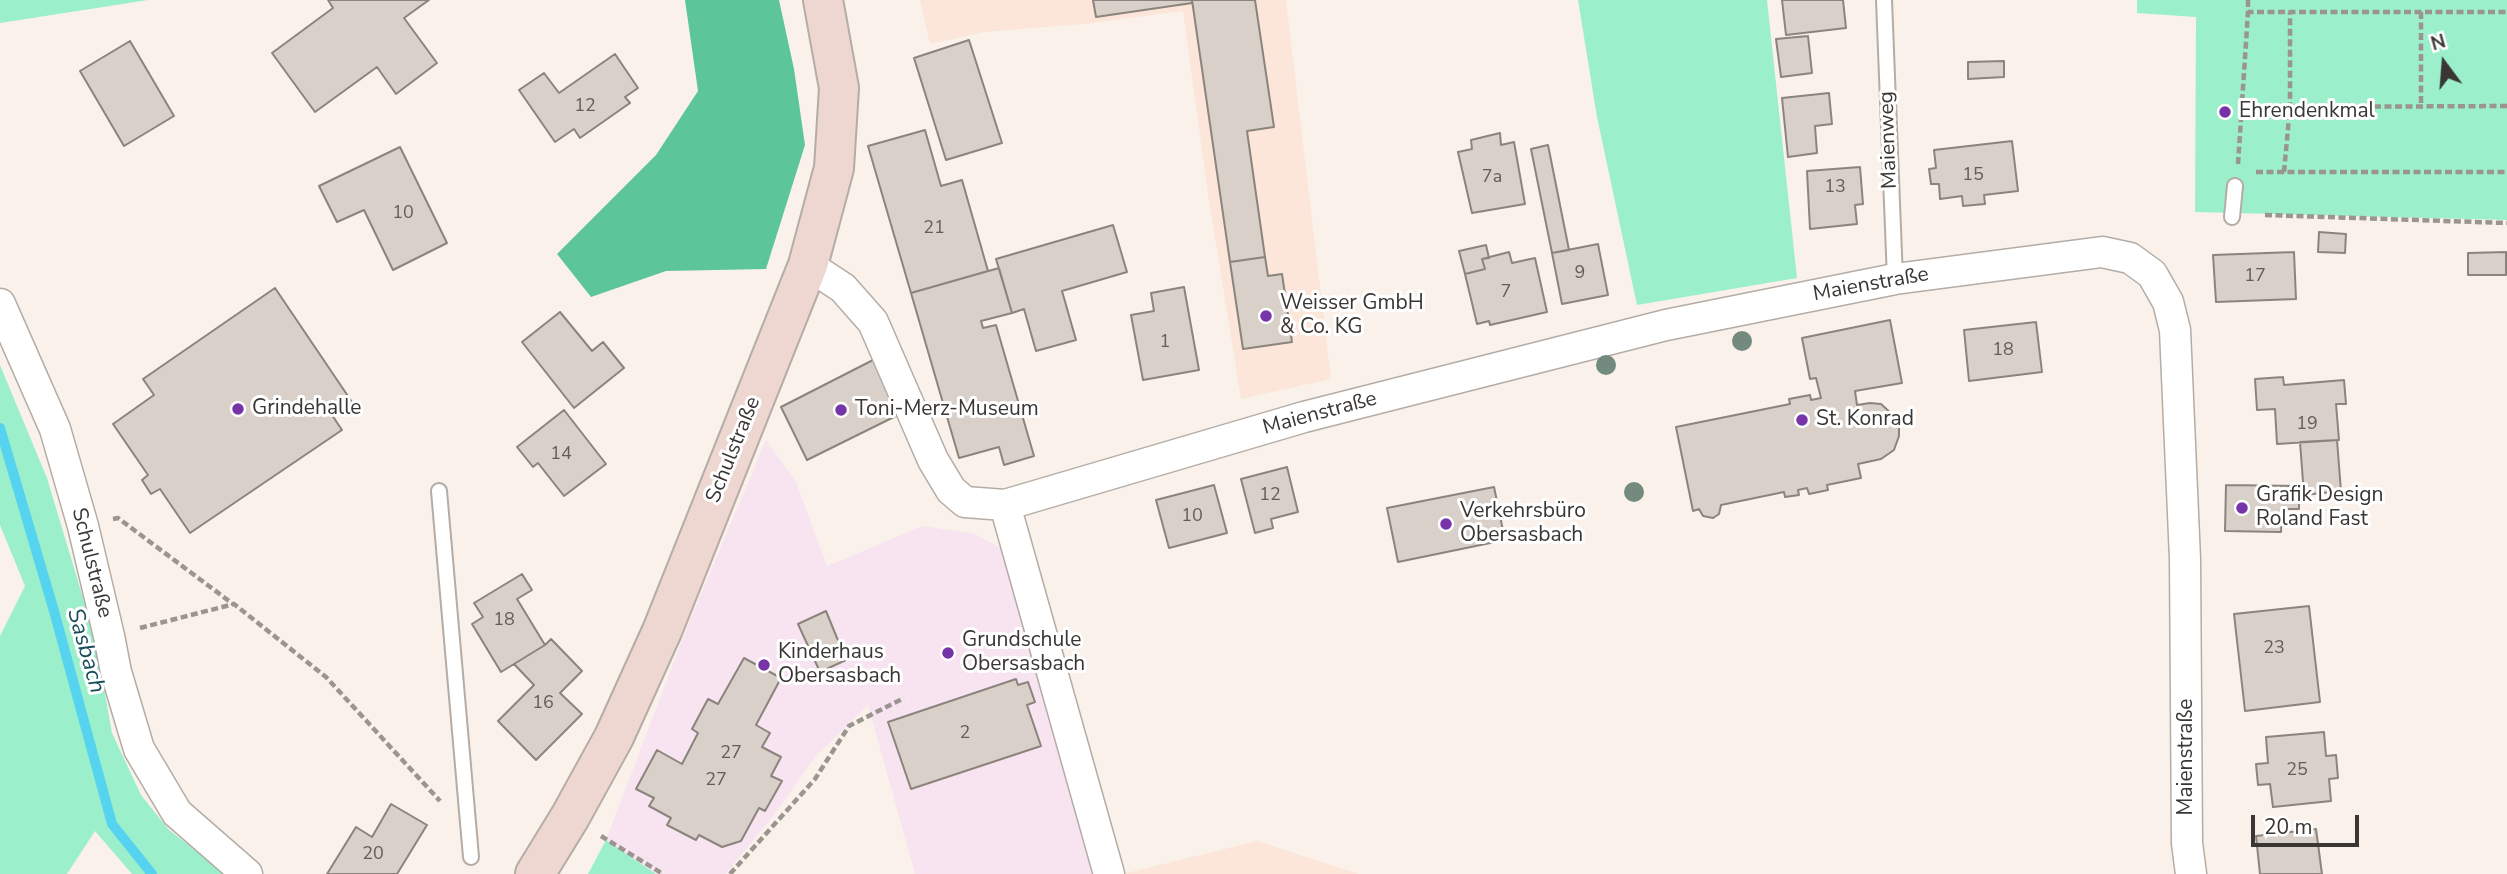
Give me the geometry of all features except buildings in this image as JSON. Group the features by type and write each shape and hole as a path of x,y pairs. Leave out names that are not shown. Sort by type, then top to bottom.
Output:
{"main road":[{"name":"Schulstraße","path":"535,874 614,737 662,631 808,265 834,168 839,88 823,0"}],"street":[{"name":"Maienstraße","path":"808,265 843,288 873,322 933,460 951,490 965,502 1005,505 1304,417 1895,279 2102,252 2130,258 2152,274 2168,302 2175,330 2185,559 2187,843 2191,874"},
{"name":"Schulstraße","path":"0,304 54,429 83,526 116,672 139,749 177,813 247,874"},
{"path":"1005,505 1037,629 1109,874"}],"lane":[{"name":"Maienweg","path":"1884,0 1895,279"},
{"path":"2231,217 2236,179"},
{"path":"439,491 471,857"}],"path":[{"path":"2248,0 2236,179 2284,172 2507,172"},
{"path":"2248,12 2507,12"},
{"path":"2284,172 2290,107 2290,12"},
{"path":"2421,12 2421,107"},
{"path":"2290,107 2507,106"},
{"path":"2265,215 2507,223"},
{"path":"83,526 118,518 234,604 326,677 443,805"},
{"path":"109,636 234,604"},
{"path":"730,874 815,779 849,726 904,698"},
{"path":"570,817 663,874"}],"shaded area":[{"name":"Weisser GmbH & Co. KG","path":"920,0 1286,0 1331,379 1241,399 1208,195 1183,11 1084,24 984,32 930,44"},
{"path":"766,440 796,482 827,566 923,526 974,534 1001,548 1028,601 1103,874 915,874 868,705 815,757 774,815 726,874 656,874 606,840 688,625"},
{"path":"1257,841 1359,874 1123,874"}],"green space":[{"path":"0,0 148,0 0,23"},
{"path":"685,0 779,0 794,69 805,145 766,269 666,271 591,297 557,254 656,155 698,91"},
{"path":"1578,0 1767,0 1797,278 1637,305 1597,117"},
{"path":"2137,0 2507,0 2507,220 2195,212 2196,17 2137,13"},
{"path":"0,365 47,478 95,638 112,733 141,795 169,830 226,874 132,874 95,831 67,874 0,874 0,636 25,586 0,525"},
{"path":"606,840 656,874 588,874"}],"waterway":[{"name":"Sasbach","path":"0,428 54,611 112,824 152,874"}],"place":[{"name":"Ehrendenkmal","path":"2225,112"},
{"name":"Weisser GmbH & Co. KG","path":"1266,316"},
{"name":"Grindehalle","path":"238,409"},
{"name":"Toni-Merz-Museum","path":"841,410"},
{"name":"St. Konrad","path":"1802,420"},
{"name":"Grafik Design Roland Fast","path":"2242,508"},
{"name":"Verkehrsbüro Obersasbach","path":"1446,524"},
{"name":"Grundschule Obersasbach","path":"948,653"},
{"name":"Kinderhaus Obersasbach","path":"764,665"}]}
